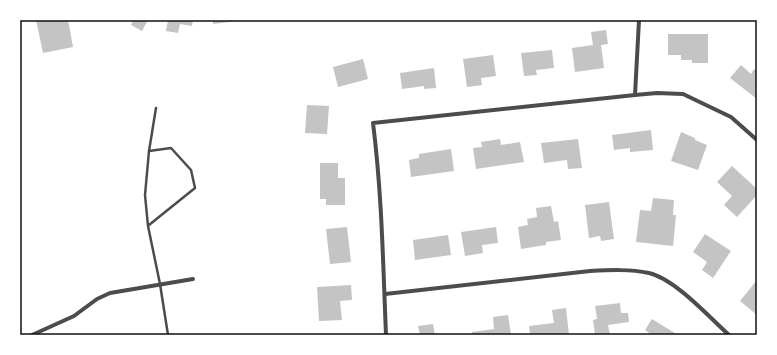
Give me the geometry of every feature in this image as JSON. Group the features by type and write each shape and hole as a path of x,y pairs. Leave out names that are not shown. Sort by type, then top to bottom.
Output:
{"street":[{"path":"635,95 639,20"},
{"path":"386,335 378,162 373,123 635,95 657,93 683,94 731,117 757,140"},
{"path":"384,294 590,271 622,270 650,273 684,293 729,335"},
{"path":"32,335 74,316 97,298 110,293 193,279"}],"lane":[{"path":"156,108 149,151 145,195 148,226 160,284 168,335"},
{"path":"148,226 195,188 191,170 171,148 149,151"}],"building":[{"path":"36,20 68,20 73,47 43,53"},
{"path":"133,20 148,20 142,31 131,25"},
{"path":"168,20 193,20 192,26 180,24 178,33 166,31"},
{"path":"213,20 238,20 238,21 213,24"},
{"path":"606,30 608,44 601,45 604,68 575,72 572,48 593,45 591,32"},
{"path":"668,34 708,34 708,63 692,63 692,60 681,60 681,55 668,55"},
{"path":"552,50 554,68 536,70 537,75 524,76 521,53"},
{"path":"493,55 496,76 481,78 482,85 467,87 463,59"},
{"path":"363,59 368,79 338,87 333,67"},
{"path":"741,65 751,74 754,69 757,71 757,99 730,78"},
{"path":"434,68 436,88 424,89 424,86 402,89 400,73"},
{"path":"307,105 329,106 327,134 305,133"},
{"path":"651,130 653,150 630,152 630,148 614,150 612,135"},
{"path":"681,132 707,145 698,170 671,161"},
{"path":"500,139 501,145 520,142 524,162 476,169 473,148 482,147 481,142"},
{"path":"578,139 582,168 568,169 567,160 544,163 541,143"},
{"path":"451,149 454,171 411,177 409,160 419,158 419,154"},
{"path":"320,163 338,163 338,178 345,178 345,205 326,205 326,199 320,199"},
{"path":"732,166 757,189 757,195 737,217 724,205 732,196 717,182"},
{"path":"653,198 674,200 673,215 676,215 673,246 636,242 640,210 651,211"},
{"path":"609,202 614,239 601,241 600,236 589,238 585,205"},
{"path":"551,206 554,222 558,221 561,240 546,242 546,245 521,249 518,227 528,225 527,219 537,217 536,208"},
{"path":"347,227 351,262 330,264 326,229"},
{"path":"496,227 498,243 482,245 483,253 465,256 461,232"},
{"path":"705,234 731,251 713,278 702,270 707,262 693,252"},
{"path":"448,235 451,255 415,260 413,240"},
{"path":"757,280 757,315 740,301"},
{"path":"351,285 352,300 340,301 342,320 319,321 317,287"},
{"path":"620,303 621,313 628,313 629,322 608,325 610,335 595,335 593,320 597,319 595,306"},
{"path":"566,308 569,335 530,335 529,326 554,323 552,310"},
{"path":"508,315 511,335 472,335 472,332 494,329 493,317"},
{"path":"652,319 678,335 652,335 645,330"},
{"path":"433,324 435,335 420,335 418,326"}]}
